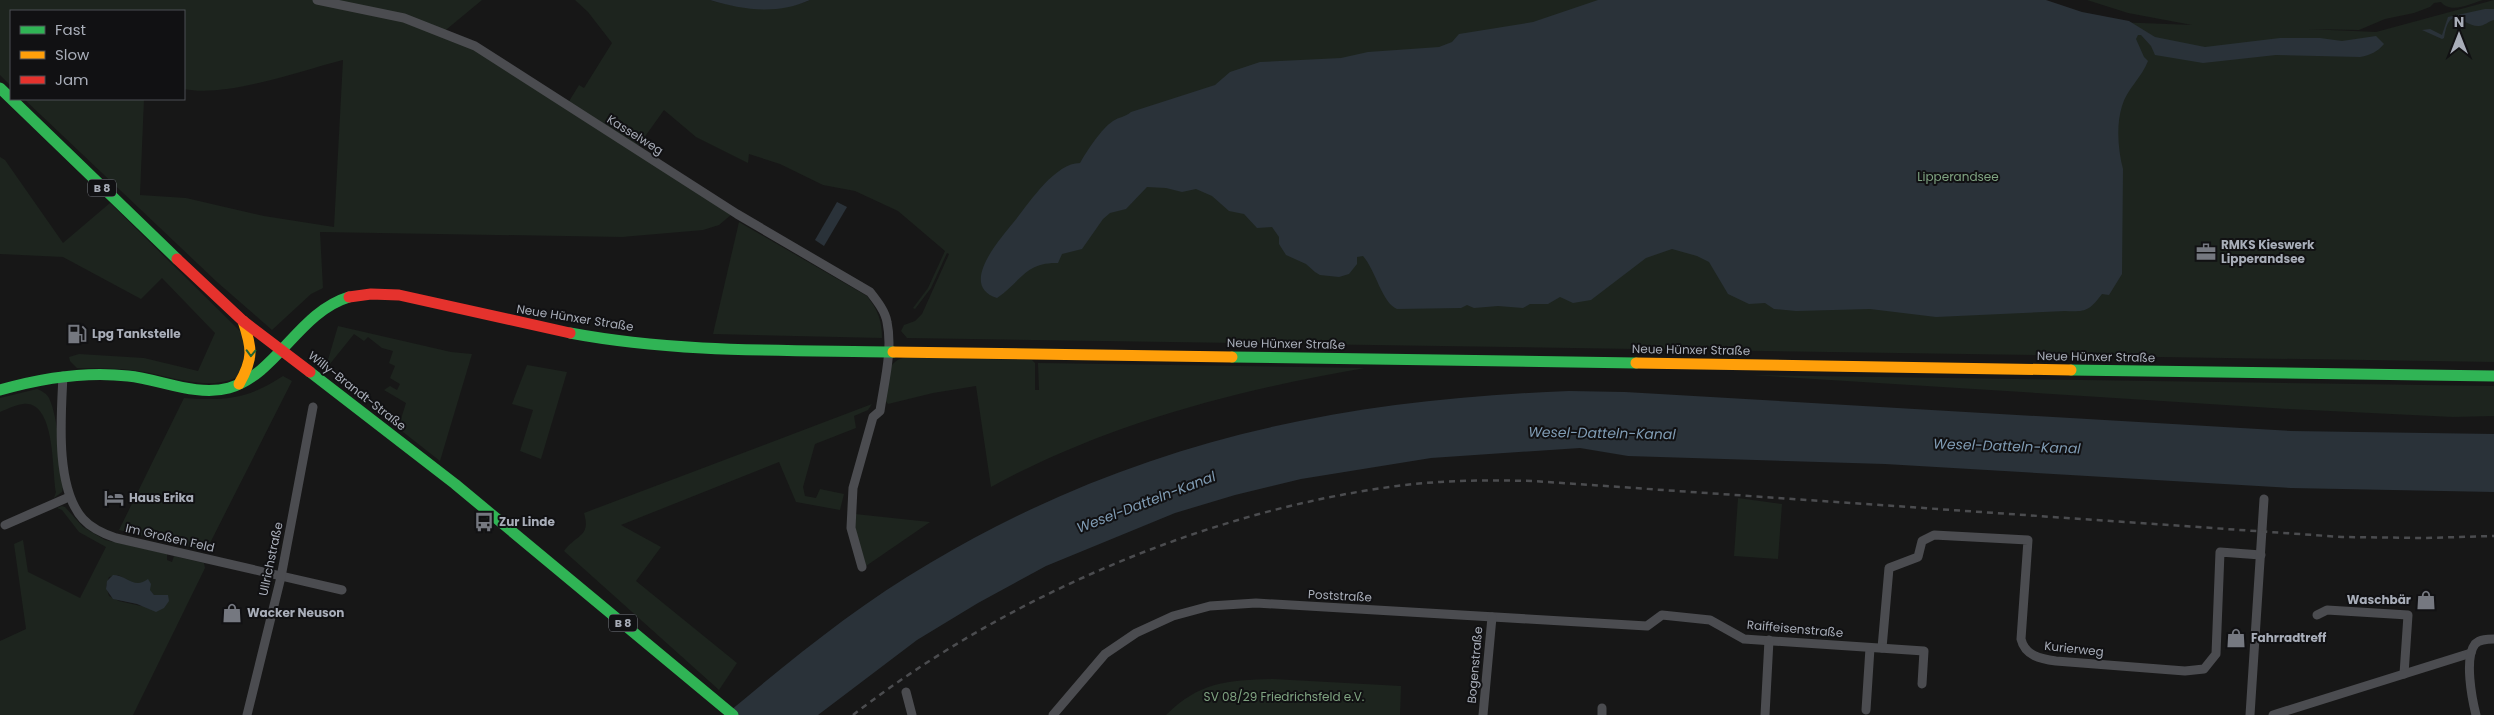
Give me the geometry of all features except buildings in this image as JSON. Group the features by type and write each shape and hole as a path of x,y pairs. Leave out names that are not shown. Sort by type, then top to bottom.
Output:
{"main road":[{"name":"Willy-Brandt-Straße","path":"0,88 10,98"},
{"name":"Willy-Brandt-Straße","path":"12,100 128,213 243,321 492,514 733,715"},
{"name":"Neue Hünxer Straße","path":"239,384 266,366 328,306 357,295 378,294 419,299 515,322 617,340 726,350 2494,376"},
{"path":"0,390 63,376 114,375 211,390 226,389 239,384 250,366 252,349 243,321"}],"street":[{"name":"Kasselweg","path":"317,0 404,18 475,46 737,214 870,292 880,304 887,322 887,352"},
{"path":"862,567 851,528 852,488 873,416 880,411 887,352"},
{"name":"Im Großen Feld","path":"63,376 61,426 69,497 83,520 104,534 342,590"},
{"name":"Ullrichstraße","path":"247,715 281,577 313,407"},
{"path":"5,525 69,497"},
{"path":"2250,715 2264,499"},
{"name":"Kurierweg","path":"1882,648 1887,574 1890,567 1918,557 1922,541 1934,535 2028,540 2021,639 2025,649 2036,657 2056,661 2189,671 2204,668 2216,654 2220,552 2261,554"},
{"name":"Poststraße","path":"1053,715 1105,654 1136,633 1173,616 1210,606 1256,603 1648,626 1662,615"},
{"path":"2318,615 2328,610 2408,615 2404,674"},
{"name":"Raiffeisenstraße","path":"1662,615 1702,618 1744,639 1924,651 1922,684"},
{"name":"Bogenstraße","path":"1484,715 1492,617"},
{"path":"2476,715 2470,687 2471,653 2476,644 2485,639 2494,639"},
{"path":"1765,715 1770,640"},
{"path":"1866,710 1870,648"},
{"path":"2273,715 2471,653"},
{"path":"906,692 912,715"}],"green space":[{"path":"0,0 482,0 441,34 474,49 732,214 719,225 703,230 622,237 320,232 323,288 311,294 272,330 217,282 25,100 144,100 140,195 186,198 264,216 334,227 343,60 241,87 201,91 185,89 185,10 10,10 10,85 0,75"},
{"name":"Lipperandsee","path":"575,0 710,0 747,7 774,8 799,4 810,0 1976,0 2065,20 2192,25 2128,13 2087,0 2483,0 2455,8 2445,6 2441,2 2434,3 2430,7 2414,13 2385,19 2359,30 2308,29 2376,32 2494,0 2494,362 907,338 901,331 904,325 915,321 922,314 949,254 947,253 931,288 915,309 913,308 928,288 945,251 898,211 855,191 823,185 780,164 749,154 748,163 696,137 664,110 636,149 568,103 579,85 584,88 612,43 588,12"},
{"path":"0,157 5,160 63,243 110,203 244,335 248,352 236,378 224,382 200,383 131,370 77,368 70,361 69,357 79,354 144,358 198,371 215,333 162,278 141,299 63,257 0,254"},
{"path":"739,222 867,296 879,316 882,338 713,334"},
{"path":"338,326 451,352 472,354 440,461 398,428 406,403 384,390 390,386 397,390 400,384 390,378 395,366 389,363 393,351 382,348 368,337 364,341 354,334 325,370"},
{"path":"908,357 1032,360 1035,363 1035,390 1039,390 1038,363 1365,368 1268,387 1173,412 1126,427 1080,445 991,487 976,386 933,393 888,404 884,399 888,372 891,366 900,359"},
{"path":"527,365 567,372 541,459 520,451 533,410 512,404"},
{"path":"1752,375 2494,386 2494,416 2453,417 2289,409"},
{"path":"283,376 292,381 206,551 119,530 184,398 212,399 236,397 259,390"},
{"path":"37,389 44,392 49,398 57,429 63,487 62,492 54,498 56,492 53,454 47,425 42,413 34,406 23,404 0,412 0,398"},
{"path":"872,404 868,410 854,416 856,428 815,444 803,487 805,496 816,498 820,489 844,494 840,510 796,502 779,462 621,525 661,547 636,581 737,663 719,690 564,551 582,535 586,527 584,513"},
{"path":"1738,498 1782,504 1778,559 1734,556"},
{"path":"65,507 83,527 105,540 167,554 167,560 172,562 174,556 204,563 205,568 133,715 0,715 0,641 26,629 14,544 23,540 28,572 80,598 106,547 79,532 62,510 57,508","holes":["118,575 133,583 143,583 154,595 165,597 141,606 119,601 109,596 106,586 109,577"]},
{"path":"855,514 930,522 866,566 855,528"},
{"name":"SV 08/29 Friedrichsfeld e.V.","path":"1273,679 1401,686 1400,715 1166,715 1178,704 1202,689 1242,680"}],"water":[{"path":"710,0 810,0 785,8 760,9"},
{"path":"1598,0 2046,0 2082,12 2129,21 2155,37 2205,47 2280,38 2320,38 2342,41 2376,36 2384,44 2373,53 2360,57 2276,55 2203,63 2155,55 2151,46 2141,35 2138,35 2136,39 2144,57 2148,61 2124,100 2118,129 2123,169 2122,274 2109,295 2102,294 2094,304 2083,311 1936,317 1870,309 1796,311 1774,309 1765,303 1749,304 1728,294 1709,262 1697,256 1672,249 1646,258 1591,300 1573,303 1560,297 1548,304 1530,304 1523,308 1498,306 1474,308 1467,305 1461,308 1397,309 1392,306 1383,294 1368,262 1363,256 1357,257 1357,264 1349,274 1339,277 1320,275 1306,264 1286,255 1279,244 1279,237 1272,227 1257,228 1244,214 1229,211 1212,196 1196,189 1182,192 1166,188 1147,187 1126,209 1110,213 1103,219 1082,249 1062,254 1058,263 1031,269 997,298 986,292 981,283 981,273 985,262 1042,186 1061,170 1070,165 1080,163 1104,129 1113,121 1131,112 1215,85 1230,72 1260,62 1341,58 1368,52 1439,47 1452,42 1459,34 1533,22"},
{"path":"2485,9 2494,9 2494,20 2479,26 2453,18 2442,39 2422,30 2430,29 2442,35 2448,17"},
{"path":"837,202 847,207 824,246 815,240"},
{"name":"Wesel-Datteln-Kanal","path":"1569,391 1625,392 2291,431 2494,434 2494,492 2291,488 1885,464 1628,456 1580,448 1431,458 1301,479 1235,495 1175,513 1046,566 978,603 917,640 818,715 725,715 824,635 876,597 930,563 1006,521 1083,486 1160,458 1238,435 1318,417 1399,405 1483,396"},
{"path":"113,575 134,583 143,582 148,579 151,584 150,590 154,595 168,595 169,601 164,608 156,612 137,604 113,599 106,589 107,581"}],"railway":[{"path":"853,715 912,672 975,633 1042,597 1110,566 1181,538 1253,516 1325,498 1414,484 1465,481 1533,481 2342,537 2424,538 2494,536"}],"traffic: fast":[{"path":"0,88 10,98"},
{"path":"12,100 177,259"},
{"path":"0,390 47,379 95,374 128,376 191,389 216,390 229,388 246,381 261,370 316,316 331,305 349,297"},
{"path":"570,333 651,344 691,347 893,352"},
{"path":"1232,357 1636,363"},
{"path":"2071,370 2494,376"},
{"path":"310,372 455,484 733,715"}],"traffic: slow":[{"path":"239,384 247,367 250,353 243,321"},
{"path":"893,352 1232,357"},
{"path":"1636,363 2071,370"}],"traffic: jam":[{"path":"177,259 243,321 310,372"},
{"path":"349,297 371,294 399,295 570,333"}],"place":[{"name":"RMKS Kieswerk Lipperandsee","path":"2206,252"},
{"name":"Lpg Tankstelle","path":"77,334"},
{"name":"Haus Erika","path":"114,498"},
{"name":"Zur Linde","path":"484,522"},
{"name":"Waschbär","path":"2426,600"},
{"name":"Wacker Neuson","path":"232,613"},
{"name":"Fahrradtreff","path":"2236,638"}]}
